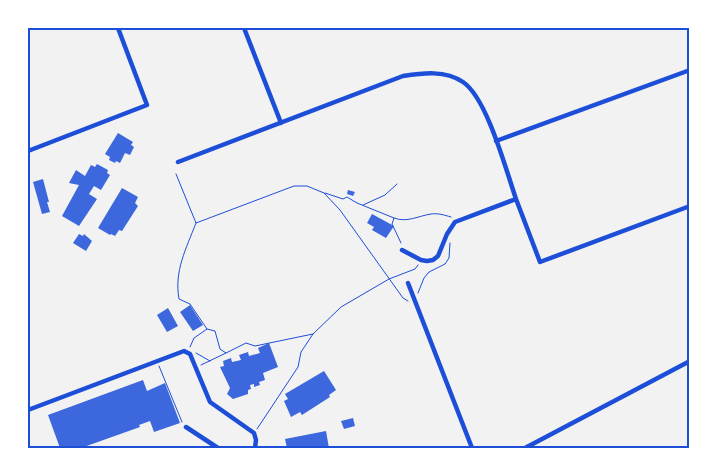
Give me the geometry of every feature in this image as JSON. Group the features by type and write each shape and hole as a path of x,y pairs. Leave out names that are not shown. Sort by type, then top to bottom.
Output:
{"street":[{"path":"28,151 147,105 118,28"},
{"path":"244,28 281,123"},
{"path":"496,141 690,70"},
{"path":"178,162 403,76 425,72 446,75 463,82 479,100 540,262 690,206"},
{"path":"402,250 421,260 433,260 438,256 447,234 455,222 516,199"},
{"path":"408,283 472,448"},
{"path":"28,410 184,351 190,354 210,402 254,433 256,440 255,448"},
{"path":"525,448 690,361"},
{"path":"186,427 218,448"}],"path":[{"path":"176,174 196,223 180,263 176,285 179,299 190,304 207,329 214,331 220,348 226,353"},
{"path":"362,205 385,195 397,184"},
{"path":"196,223 294,186 307,186 343,199 347,196 362,205 404,221 431,214 441,214 458,221"},
{"path":"324,193 340,210 403,298 415,303"},
{"path":"394,218 392,224 402,250"},
{"path":"418,294 424,278 429,272 445,264 449,258 450,240"},
{"path":"254,433 298,367 301,352 313,334 341,307 389,279 415,269 421,260"},
{"path":"187,352 194,338 207,329"},
{"path":"195,367 246,343 255,346 313,334"},
{"path":"195,352 211,361"},
{"path":"157,360 180,421 186,427"}],"building":[{"path":"118,133 133,142 131,145 134,147 130,155 125,153 120,163 116,161 115,163 109,160 110,157 105,154"},
{"path":"97,164 108,170 107,173 110,175 101,190 94,186 89,194 97,199 79,226 62,216 79,185 69,183 76,170 85,176 91,165 95,167"},
{"path":"43,179 50,212 42,214 33,182"},
{"path":"122,188 138,197 135,203 138,206 122,231 119,230 115,236 110,235 98,228"},
{"path":"348,190 355,192 353,196 347,194"},
{"path":"372,214 394,226 386,238 372,230 374,227 367,223"},
{"path":"79,234 83,236 84,234 92,241 86,251 73,243"},
{"path":"190,305 203,325 193,331 180,312"},
{"path":"168,308 178,326 167,332 157,315"},
{"path":"269,343 278,367 263,373 265,380 259,382 260,385 254,387 254,384 250,385 251,389 248,390 248,394 233,399 227,394 230,388 220,367 224,366 223,361 231,358 232,362 241,360 239,355 248,352 249,356 260,353 258,348"},
{"path":"324,371 336,390 329,395 330,397 302,415 300,412 291,417 284,401 288,399 285,394"},
{"path":"143,380 147,391 165,383 180,423 154,432 150,421 139,425 140,427 81,448 60,448 48,415"},
{"path":"353,418 355,426 344,429 341,421"},
{"path":"326,431 329,448 287,448 285,439"}]}
